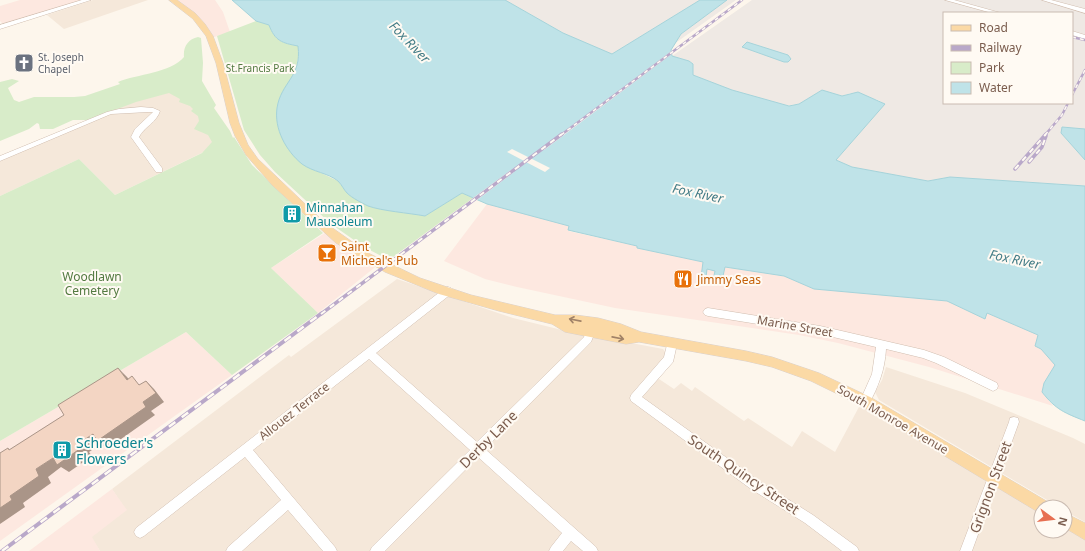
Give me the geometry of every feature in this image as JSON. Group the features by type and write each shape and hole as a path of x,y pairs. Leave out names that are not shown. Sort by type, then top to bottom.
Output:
{"main road":[{"name":"South Monroe Avenue","path":"172,0 198,19 210,36 236,128 244,146 253,160 323,228 373,261 399,273 448,291 504,308 554,320 565,327 592,328 626,339 639,337 746,356 772,362 815,377 865,401 1033,501"},
{"path":"1073,525 1085,532"}],"street":[{"path":"0,27 88,0"},
{"path":"948,0 994,12"},
{"path":"1045,0 1085,11"},
{"path":"1073,33 1085,37"},
{"path":"0,159 116,110 150,110 157,111 156,114 138,131 135,137 159,170"},
{"name":"Allouez Terrace","path":"140,532 448,291"},
{"name":"Marine Street","path":"708,312 820,330 924,354 940,360 993,386"},
{"name":"Derby Lane","path":"376,551 588,339 592,328"},
{"name":"South Quincy Street","path":"672,344 669,360 636,398 755,485 810,519 853,551"},
{"path":"865,401 876,383 881,344"},
{"path":"369,353 592,551"},
{"name":"Grignon Street","path":"966,551 1014,422"},
{"path":"245,450 331,551"},
{"path":"232,551 289,501"},
{"path":"555,551 571,532"}],"shaded area":[{"path":"20,0 83,0 3,24 0,21 0,6"},
{"path":"93,0 148,0 64,29 47,15"},
{"path":"172,0 215,0 223,12 230,32 211,38 207,30"},
{"path":"505,0 700,0 612,54 563,33"},
{"path":"727,0 736,0 674,44 681,34"},
{"path":"752,0 1085,0 1085,129 1062,127 1061,133 1085,160 1085,186 950,177 928,181 852,167 836,160 885,104 878,100 851,93 842,96 822,90 799,104 783,106 732,90 693,75 693,64 689,61 672,56"},
{"path":"180,86 218,145 115,195 79,159 0,196 0,159 123,106"},
{"path":"487,204 570,226 568,231 703,262 707,269 715,271 712,284 716,285 719,274 724,272 725,267 784,276 814,289 947,301 984,318 987,313 1039,335 1041,349 1055,365 1044,383 1042,392 1053,406 929,367 838,343 799,335 615,308 485,279 444,261"},
{"path":"328,231 379,264 318,313 271,268"},
{"path":"397,279 513,318 562,330 663,349 666,353 666,360 653,375 674,389 681,383 692,391 695,387 744,421 748,418 792,447 802,431 835,452 860,405 1033,508 1033,539 1073,539 1073,533 1085,540 1085,551 100,551 91,537 126,510 112,489 289,355 291,357"},
{"path":"186,332 232,375 0,541 0,441"},
{"path":"886,367 965,393 1085,444 1085,522 1073,515 1073,499 1046,499 879,400 875,392 882,380"},
{"path":"112,489 127,510 92,537 100,551 29,551"}],"green space":[{"name":"St.Francis Park","path":"256,21 269,25 274,35 283,42 298,46 295,71 277,108 302,164 338,181 348,194 369,206 425,216 462,193 473,198 389,260 364,247 331,224 275,172 260,155 244,130 217,36"},
{"name":"Woodlawn Cemetery","path":"194,38 201,38 203,63 202,81 216,105 214,108 230,131 233,138 234,137 252,165 323,233 271,268 318,313 232,375 186,332 0,441 0,196 79,159 115,195 202,153 212,142 208,135 194,129 199,121 198,116 191,111 193,109 190,106 179,102 180,99 169,93 136,102 88,120 73,120 53,129 40,129 39,124 37,123 29,129 0,141 0,82 12,79 19,81 8,88 14,100 19,102 34,97 85,96 120,84 118,82 126,79 171,67 184,57 185,47 187,44"}],"water":[{"name":"Fox River","path":"232,0 505,0 563,33 612,54 700,0 727,0 681,34 671,50 672,56 689,61 693,64 693,75 732,90 789,106 799,104 822,90 842,96 858,92 885,104 836,160 852,167 928,181 950,177 1085,186 1085,421 1056,407 1042,392 1044,383 1055,365 1041,349 1035,346 1038,335 987,313 985,319 947,301 814,289 784,276 725,267 723,276 719,275 716,285 712,284 715,271 707,269 706,277 701,277 703,262 637,248 637,246 568,230 569,226 487,204 462,193 425,216 388,211 368,206 349,195 334,178 302,164 286,146 277,124 277,108 279,99 297,65 298,46 288,44 277,38 269,25 256,21"},
{"path":"747,42 788,55 791,59 788,62 784,62 742,47"},
{"path":"1062,127 1085,129 1085,160 1061,133"}],"pier":[{"path":"673,50 673,53 544,150 541,149"},
{"path":"512,149 550,168 545,172 507,152"},
{"path":"511,170 514,172 477,200 473,198"}],"building":[{"name":"Schroeder's Flowers","path":"118,368 127,380 132,376 139,385 146,381 156,393 143,402 146,407 97,441 93,434 78,444 81,448 57,465 53,458 36,469 39,476 10,496 12,500 0,508 0,453 8,448 9,450 64,415 58,405"}],"railway":[{"path":"561,135 742,0"},
{"path":"1073,37 1085,40"},
{"path":"1073,93 1085,70"},
{"path":"1045,135 1062,115 1068,104"},
{"path":"321,314 562,134"},
{"path":"1015,169 1046,134"},
{"path":"1029,162 1042,147 1046,136"},
{"path":"2,551 322,313"}],"place":[{"name":"St. Joseph Chapel","path":"24,63"},
{"name":"Minnahan Mausoleum","path":"292,214"},
{"name":"Saint Micheal's Pub","path":"327,253"},
{"name":"Jimmy Seas","path":"683,279"},
{"name":"Schroeder's Flowers","path":"62,450"}]}
